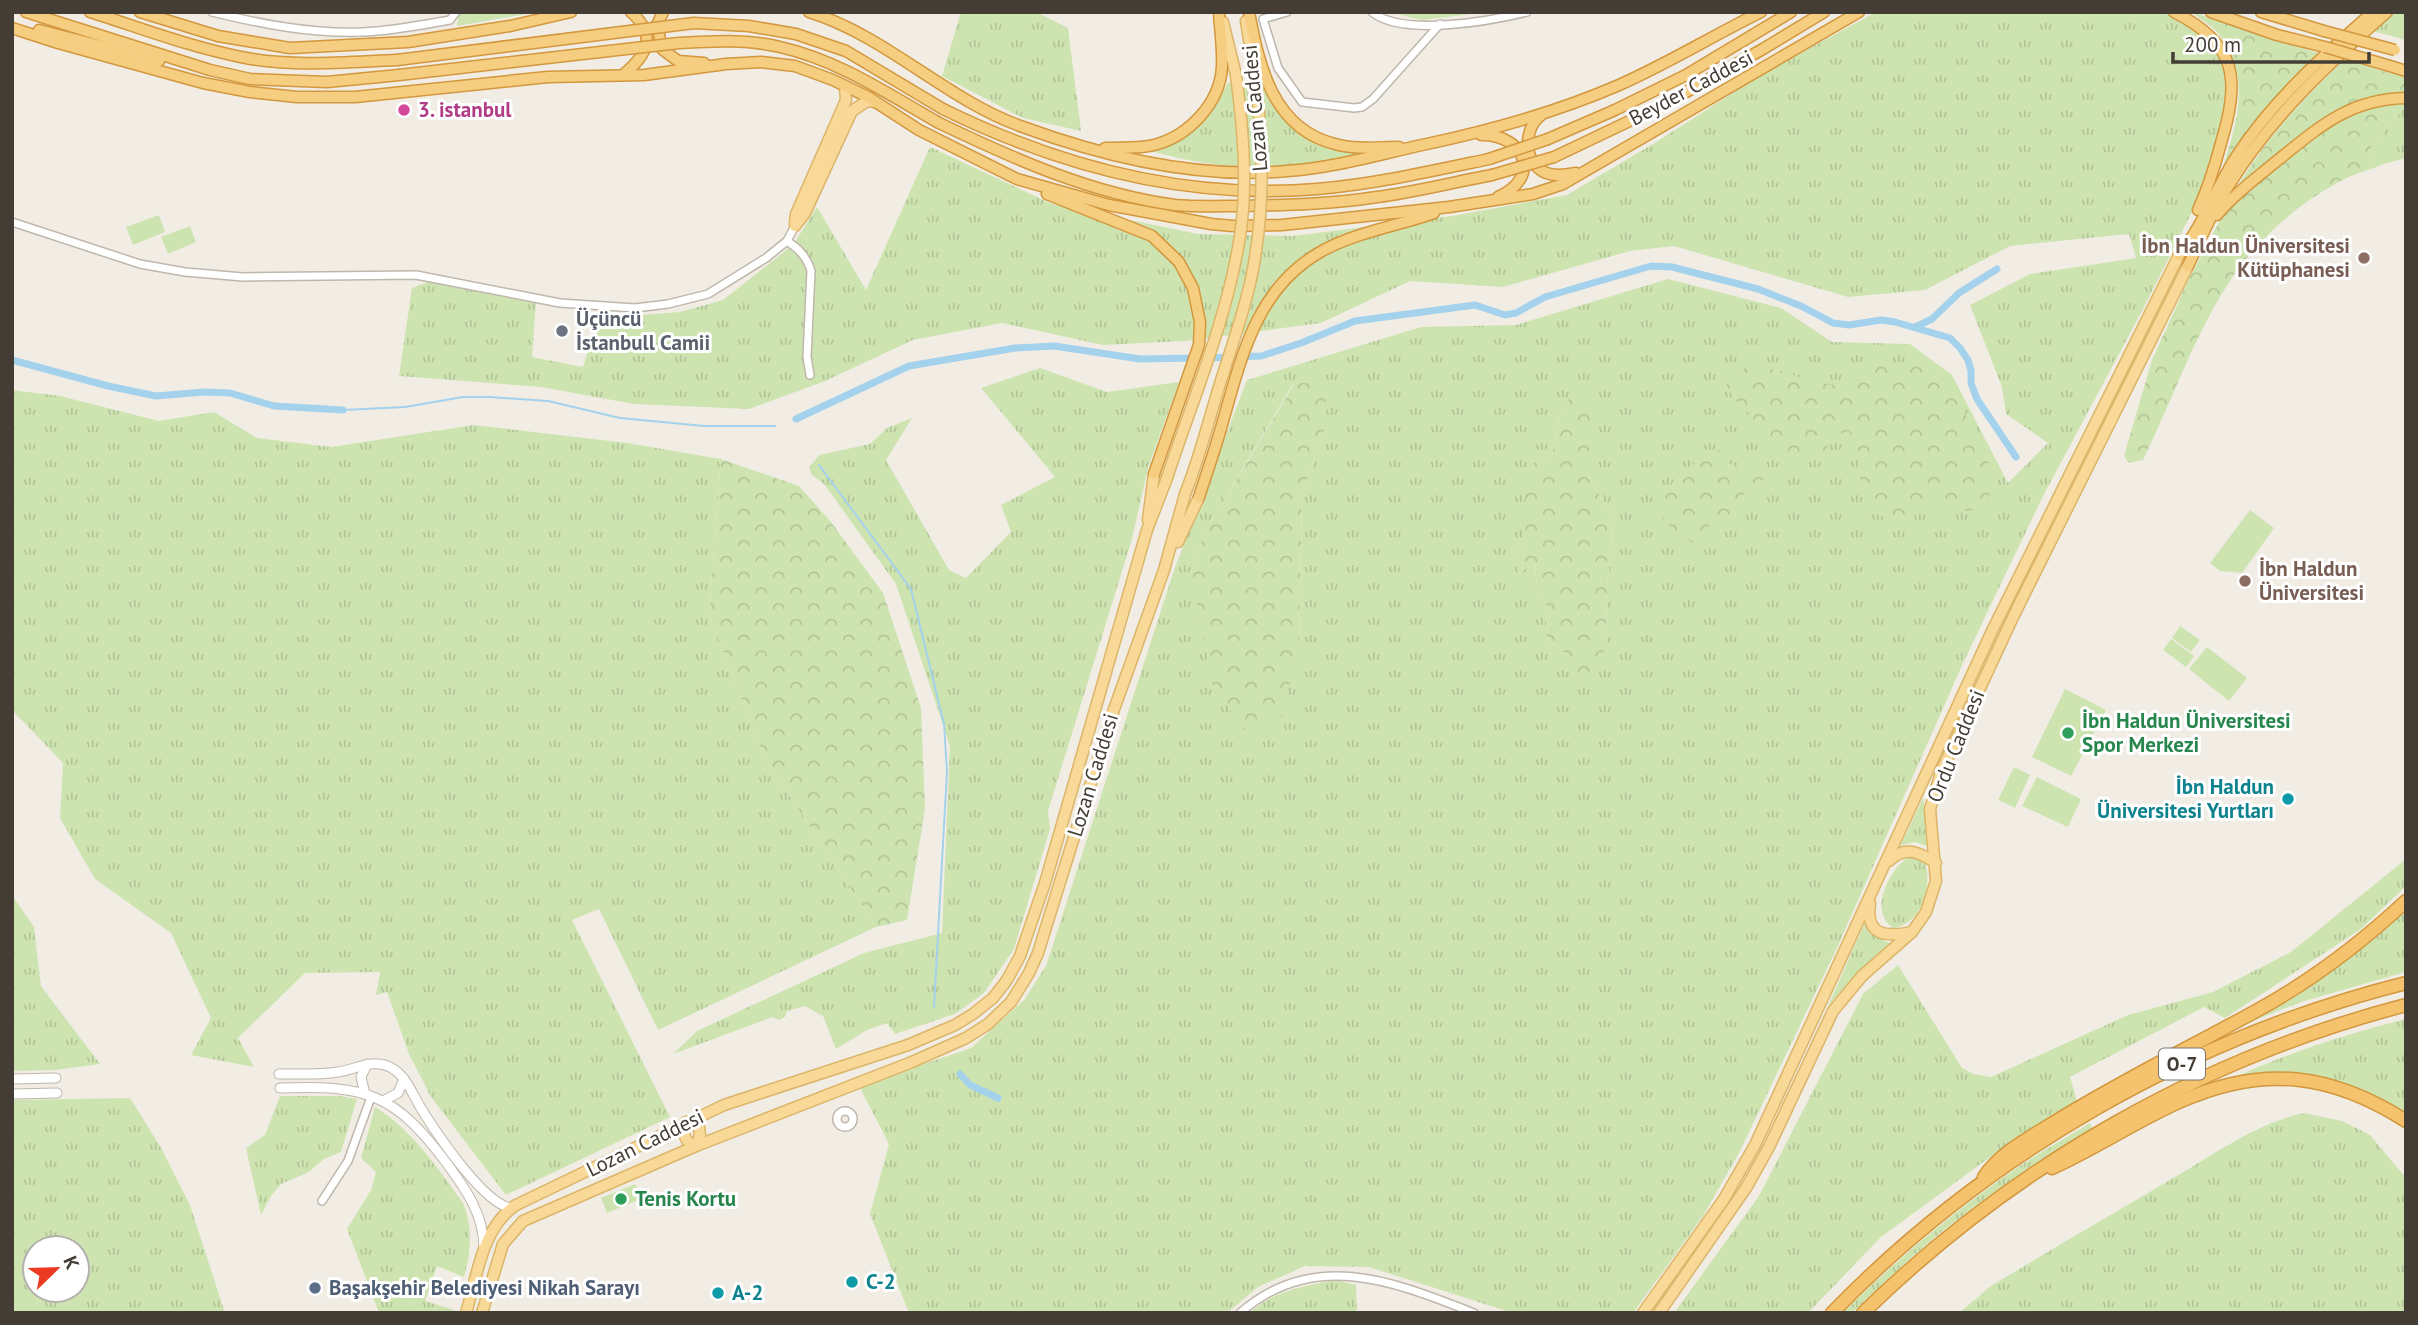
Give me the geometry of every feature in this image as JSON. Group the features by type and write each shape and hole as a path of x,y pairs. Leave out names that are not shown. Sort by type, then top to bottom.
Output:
{"highway":[{"path":"26,12 210,70"},
{"name":"Beyder Caddesi","path":"90,12 216,51 249,58 323,63 397,60 694,23 749,26 796,34 845,51 943,109 1010,140 1076,163 1188,188 1250,191 1329,188 1405,177 1489,159 1548,139 1615,110 1686,75 1791,12"},
{"path":"140,12 218,36 290,48 408,42 510,26 571,12"},
{"path":"623,75 646,51 648,40 642,23 631,12"},
{"path":"663,12 657,25 658,37 662,49 669,55 678,61 726,64"},
{"path":"809,12 832,19 859,33 984,111 1021,127 1171,167 1254,173 1323,167 1468,136 1543,113 1622,84 1761,12"},
{"path":"1098,149 1160,143 1178,135 1205,111 1221,79 1223,55 1220,12"},
{"path":"1247,12 1262,72 1272,94 1294,122 1334,144 1354,148 1413,148"},
{"name":"Beyder Caddesi","path":"210,70 250,79 327,82 679,43 753,42 807,54 837,66 939,123 1005,155 1067,178 1122,194 1176,205 1253,206 1377,197 1492,175 1554,157 1661,106 1824,12"},
{"path":"12,26 58,43 203,83 297,97 355,97 548,77 663,73 726,64 761,62 795,66 845,86 974,159 1036,186 1109,205 1233,226 1282,225 1449,207 1533,194 1563,184 1859,12"},
{"path":"2174,12 2211,37 2227,62 2233,91 2228,120 2209,183 2179,255"},
{"path":"2211,12 2277,35 2406,71"},
{"path":"2261,12 2400,52"},
{"path":"2179,255 2236,157 2254,132 2301,77 2372,12"},
{"path":"2188,266 2227,187 2270,126 2315,76 2386,12"},
{"path":"12,26 163,62 210,70"},
{"path":"2188,266 2211,223 2226,204 2323,124 2344,111 2367,103 2406,98"},
{"path":"1543,113 1531,125 1527,139 1537,166 1542,171 1557,175 1589,170"},
{"path":"1468,136 1494,135 1505,139 1514,145 1523,160 1525,169 1517,186 1488,201"},
{"path":"1036,186 1050,195 1144,233 1161,243 1180,262 1194,288 1199,309 1200,334 1195,361 1154,474"},
{"path":"1199,497 1251,329 1264,307 1286,280 1314,256 1342,242 1449,207"},
{"path":"1978,1186 1990,1167 2040,1131 2127,1079 2292,990 2344,955 2384,922 2406,899"},
{"name":"O-7","path":"1832,1313 1894,1254 1978,1186 2092,1111 2194,1058 2311,1011 2406,983"},
{"name":"O-7","path":"1863,1313 1939,1244 2032,1175 2122,1119 2232,1064 2312,1033 2406,1005"},
{"path":"2032,1175 2071,1160 2199,1094 2255,1080 2305,1080 2332,1085 2364,1097 2406,1121"},
{"path":"2305,1080 2364,1101 2406,1129"}],"main road":[{"name":"Lozan Caddesi","path":"511,1208 686,1122 752,1096 908,1045 955,1025 993,998 1007,980 1023,947 1045,883 1147,530 1212,349 1233,273 1242,216 1244,151 1236,75 1220,12"},
{"name":"Lozan Caddesi","path":"482,1313 503,1244 523,1221 696,1146 912,1062 966,1038 988,1024 1011,1002 1029,973 1038,953 1112,715 1164,569 1185,494 1201,453 1251,279 1262,182 1261,135 1247,12"},
{"path":"795,226 796,214 846,100 845,86"},
{"path":"795,226 805,213 852,111 867,101 875,102"},
{"name":"Ordu Caddesi","path":"1643,1313 1709,1222 1746,1163 1992,631 2179,255"},
{"name":"Ordu Caddesi","path":"1659,1313 1746,1188 1769,1147 1833,1011 1862,976 1912,932 1926,912 1934,892 1936,863 1930,831 1930,809 1941,772 2014,615 2188,266"},
{"path":"1147,530 1149,497 1154,474"},
{"path":"1164,569 1199,497"},
{"path":"1885,865 1895,855 1905,851 1914,851 1936,863"},
{"path":"1872,893 1869,912 1877,932 1885,936 1912,932"},
{"path":"686,1122 694,1122 699,1127 700,1135 696,1146"},
{"path":"466,1313 494,1228 511,1208"}],"street":[{"path":"212,12 257,23 323,31 365,32 450,20 456,12"},
{"path":"257,23 259,12"},
{"path":"1287,12 1263,19 1278,68 1301,102 1354,108 1362,107 1373,99 1440,24"},
{"path":"1372,12 1379,18 1394,22 1440,24 1507,17 1527,12"},
{"path":"12,222 140,264 186,272 243,277 416,275 559,303 622,307 668,304 708,294 787,242 795,226"},
{"path":"787,242 802,253 811,271 807,357 810,375"},
{"path":"322,1201 348,1161 368,1096 361,1077 368,1064"},
{"path":"279,1074 338,1072 368,1064 391,1067 404,1079 428,1118 480,1187 493,1201 511,1208"},
{"path":"12,1079 57,1077"},
{"path":"383,1101 398,1093 404,1079"},
{"path":"280,1088 334,1087 383,1101 413,1122 468,1192 480,1218 484,1252"},
{"path":"12,1094 57,1093"},
{"path":"1240,1313 1270,1291 1287,1284 1333,1277 1380,1279 1412,1288 1474,1313"}],"green space":[{"path":"459,12 538,12 457,26"},
{"path":"961,12 1036,12 1068,28 1081,131 1023,118 942,76"},
{"path":"1388,12 1488,12 1422,20"},
{"path":"1876,12 2161,12 2182,21 2205,38 2220,57 2228,82 2226,112 2203,190 2043,496 1964,661 1836,950 1739,1153 1703,1216 1633,1313 1513,1313 1369,1267 1305,1266 1258,1287 1227,1313 909,1313 870,1214 889,1144 859,1086 971,1048 1024,1000 1046,966 1174,570 1247,380 1421,327 1516,325 1668,279 1781,308 1832,342 1910,344 1952,375 2008,483 2048,443 2006,414 2002,387 1970,305 2030,274 2136,258 2129,234 2010,246 1925,290 1848,297 1674,246 1630,251 1503,287 1410,281 1321,323 1185,341 1103,345 1002,323 913,340 825,381 749,409 634,404 541,387 399,376 412,288 428,282 536,303 532,357 583,367 598,318 680,312 723,300 793,245 817,207 866,290 930,147 1052,204 1198,234 1293,236 1452,216 1567,195 1764,73","holes":["1293,384 1324,431 1302,493 1299,643 1191,572 1204,534","1562,403 1588,477 1614,517 1607,587 1606,645 1571,658 1547,638 1546,603 1537,594 1535,562 1520,573 1515,556 1522,547 1538,460 1552,457"]},
{"path":"2192,12 2321,54 2219,179 2235,125 2239,90 2237,72 2221,37"},
{"path":"2394,12 2406,12 2406,40 2373,31"},
{"path":"2345,59 2406,78 2406,93 2364,99 2326,116 2234,192 2285,121"},
{"path":"1262,80 1299,131 1321,144 1357,154 1296,166 1260,167 1197,162 1151,151 1180,140 1198,127 1206,119 1228,83"},
{"path":"2406,102 2365,155 2384,164 2331,186 2296,210 2264,238 2237,270 2192,350 2143,460 2129,463 2124,456 2152,360 2188,281 2220,220 2243,195 2332,125 2363,110"},
{"path":"2406,105 2406,158 2384,164 2365,155"},
{"path":"159,215 165,232 133,245 126,227"},
{"path":"190,226 196,242 168,254 161,237"},
{"path":"1918,363 1934,370 1956,394 1990,467 1990,494 1984,509 1967,511 1940,503 1913,516 1880,516 1865,502 1857,445 1849,431 1838,435 1824,451 1806,459 1788,459 1772,448 1726,384 1749,365 1835,385 1875,366"},
{"path":"1040,368 1107,392 1179,382 1148,468 1132,539 1048,811 1050,829 1014,949 984,993 955,1014 895,1034 887,1023 867,1030 836,1049 823,1016 805,1006 787,1011 785,1017 779,1020 773,1017 673,1054 697,1031 864,953 942,933 950,746 896,584 824,484 812,475 809,468 819,455 870,444 887,428 912,418 886,460 949,570 966,578 1011,532 1001,505 1055,477 981,388"},
{"path":"1315,381 1326,391 1324,431 1302,493 1299,643 1282,717 1248,734 1213,687 1191,572 1204,534 1294,384"},
{"path":"12,390 60,396 159,421 214,412 257,438 331,447 474,425 627,443 721,459 709,614 762,753 876,927 658,1030 599,909 572,920 670,1117 506,1195 431,1097 409,1054 387,992 376,995 380,972 305,973 238,1038 254,1067 191,1055 211,1018 171,933 95,879 60,818 63,763 12,710"},
{"path":"1571,398 1592,399 1588,477 1614,517 1607,587 1606,645 1596,673 1571,675 1571,658 1547,638 1546,603 1537,594 1535,562 1520,573 1515,556 1522,547 1527,467 1538,460 1552,457 1562,403"},
{"path":"1722,449 1729,463 1765,477 1753,495 1744,494 1730,514 1710,523 1700,546 1678,536 1661,515 1666,494 1679,475 1699,460"},
{"path":"721,459 799,486 831,522 883,593 921,708 925,809 907,920 876,927 762,753 709,614"},
{"path":"2250,510 2274,528 2242,573 2220,571 2210,563"},
{"path":"2180,626 2200,640 2191,652 2172,638"},
{"path":"2171,639 2194,656 2186,667 2163,650"},
{"path":"2207,647 2247,678 2229,701 2189,669"},
{"name":"İbn Haldun Üniversitesi Spor Merkezi","path":"2065,689 2106,710 2071,776 2032,757"},
{"path":"2014,767 2030,775 2015,808 1998,800"},
{"path":"2037,777 2081,799 2068,827 2022,806"},
{"path":"1923,798 1929,847 1915,842 1901,845"},
{"path":"1912,855 1925,863 1926,893 1918,912 1911,920 1893,928 1885,920 1882,911 1884,889 1896,869"},
{"path":"2406,859 2406,886 2361,929 2225,1018 2204,1007 2070,1077 2077,1101 2012,1141 1881,1237 1808,1313 1674,1313 1759,1196 1863,994 1898,965 1962,1068 1973,1074 1991,1077 2128,1015 2213,992 2291,952"},
{"path":"12,895 34,927 41,986 100,1064 56,1070 12,1071"},
{"path":"2406,909 2406,972 2301,1002 2240,1026 2294,996 2347,960"},
{"path":"1867,918 1876,934 1892,944 1858,972 1828,1006"},
{"path":"2406,1019 2406,1117 2351,1088 2316,1076 2286,1074 2235,1077 2319,1044"},
{"path":"280,1096 339,1096 357,1099 341,1152 324,1159 309,1172 281,1184 261,1215 246,1148 265,1135"},
{"path":"130,1098 160,1146 190,1205 225,1313 12,1313 12,1100"},
{"path":"375,1107 413,1138 463,1203 470,1240 464,1277 437,1266 425,1301 454,1310 453,1313 379,1313 347,1229 371,1190 376,1172 361,1158"},
{"path":"2304,1113 2342,1121 2370,1135 2406,1178 2406,1313 1959,1313 1991,1286 2221,1149 2253,1131"},
{"path":"2090,1123 2092,1128 2010,1181 1948,1227 1852,1313 1843,1313 1905,1255 1971,1201 2026,1162"},
{"name":"Tenis Kortu","path":"635,1184 641,1199 607,1213 601,1198"},
{"path":"1335,1280 1356,1285 1357,1313 1250,1313 1279,1294"}],"waterway":[{"path":"1207,358 1261,356 1355,321 1475,305 1505,315 1516,313 1545,297 1651,266 1672,267 1758,289 1801,306 1833,323 1849,325 1881,320 1950,338 1968,360 1971,383 1977,399 2016,457"},
{"path":"1915,327 1932,319 1959,293 1997,269"},
{"path":"796,419 909,366 1015,348 1054,346 1140,359 1196,358"},
{"path":"12,360 156,396 230,393 274,406 343,410"},
{"path":"343,410 405,407 463,397 490,397 548,401 620,418 704,426 775,426"},
{"path":"819,465 911,589 944,724 947,771 934,1007"},
{"path":"960,1074 970,1085 998,1098"}],"place":[{"name":"3. istanbul","path":"404,110"},
{"name":"İbn Haldun Üniversitesi Kütüphanesi","path":"2364,258"},
{"name":"Üçüncü İstanbull Camii","path":"562,331"},
{"name":"İbn Haldun Üniversitesi","path":"2245,581"},
{"name":"İbn Haldun Üniversitesi Spor Merkezi","path":"2068,733"},
{"name":"İbn Haldun Üniversitesi Yurtları","path":"2288,799"},
{"name":"Tenis Kortu","path":"621,1199"},
{"name":"C-2","path":"852,1282"},
{"name":"Başakşehir Belediyesi Nikah Sarayı","path":"315,1288"},
{"name":"A-2","path":"718,1293"}]}
